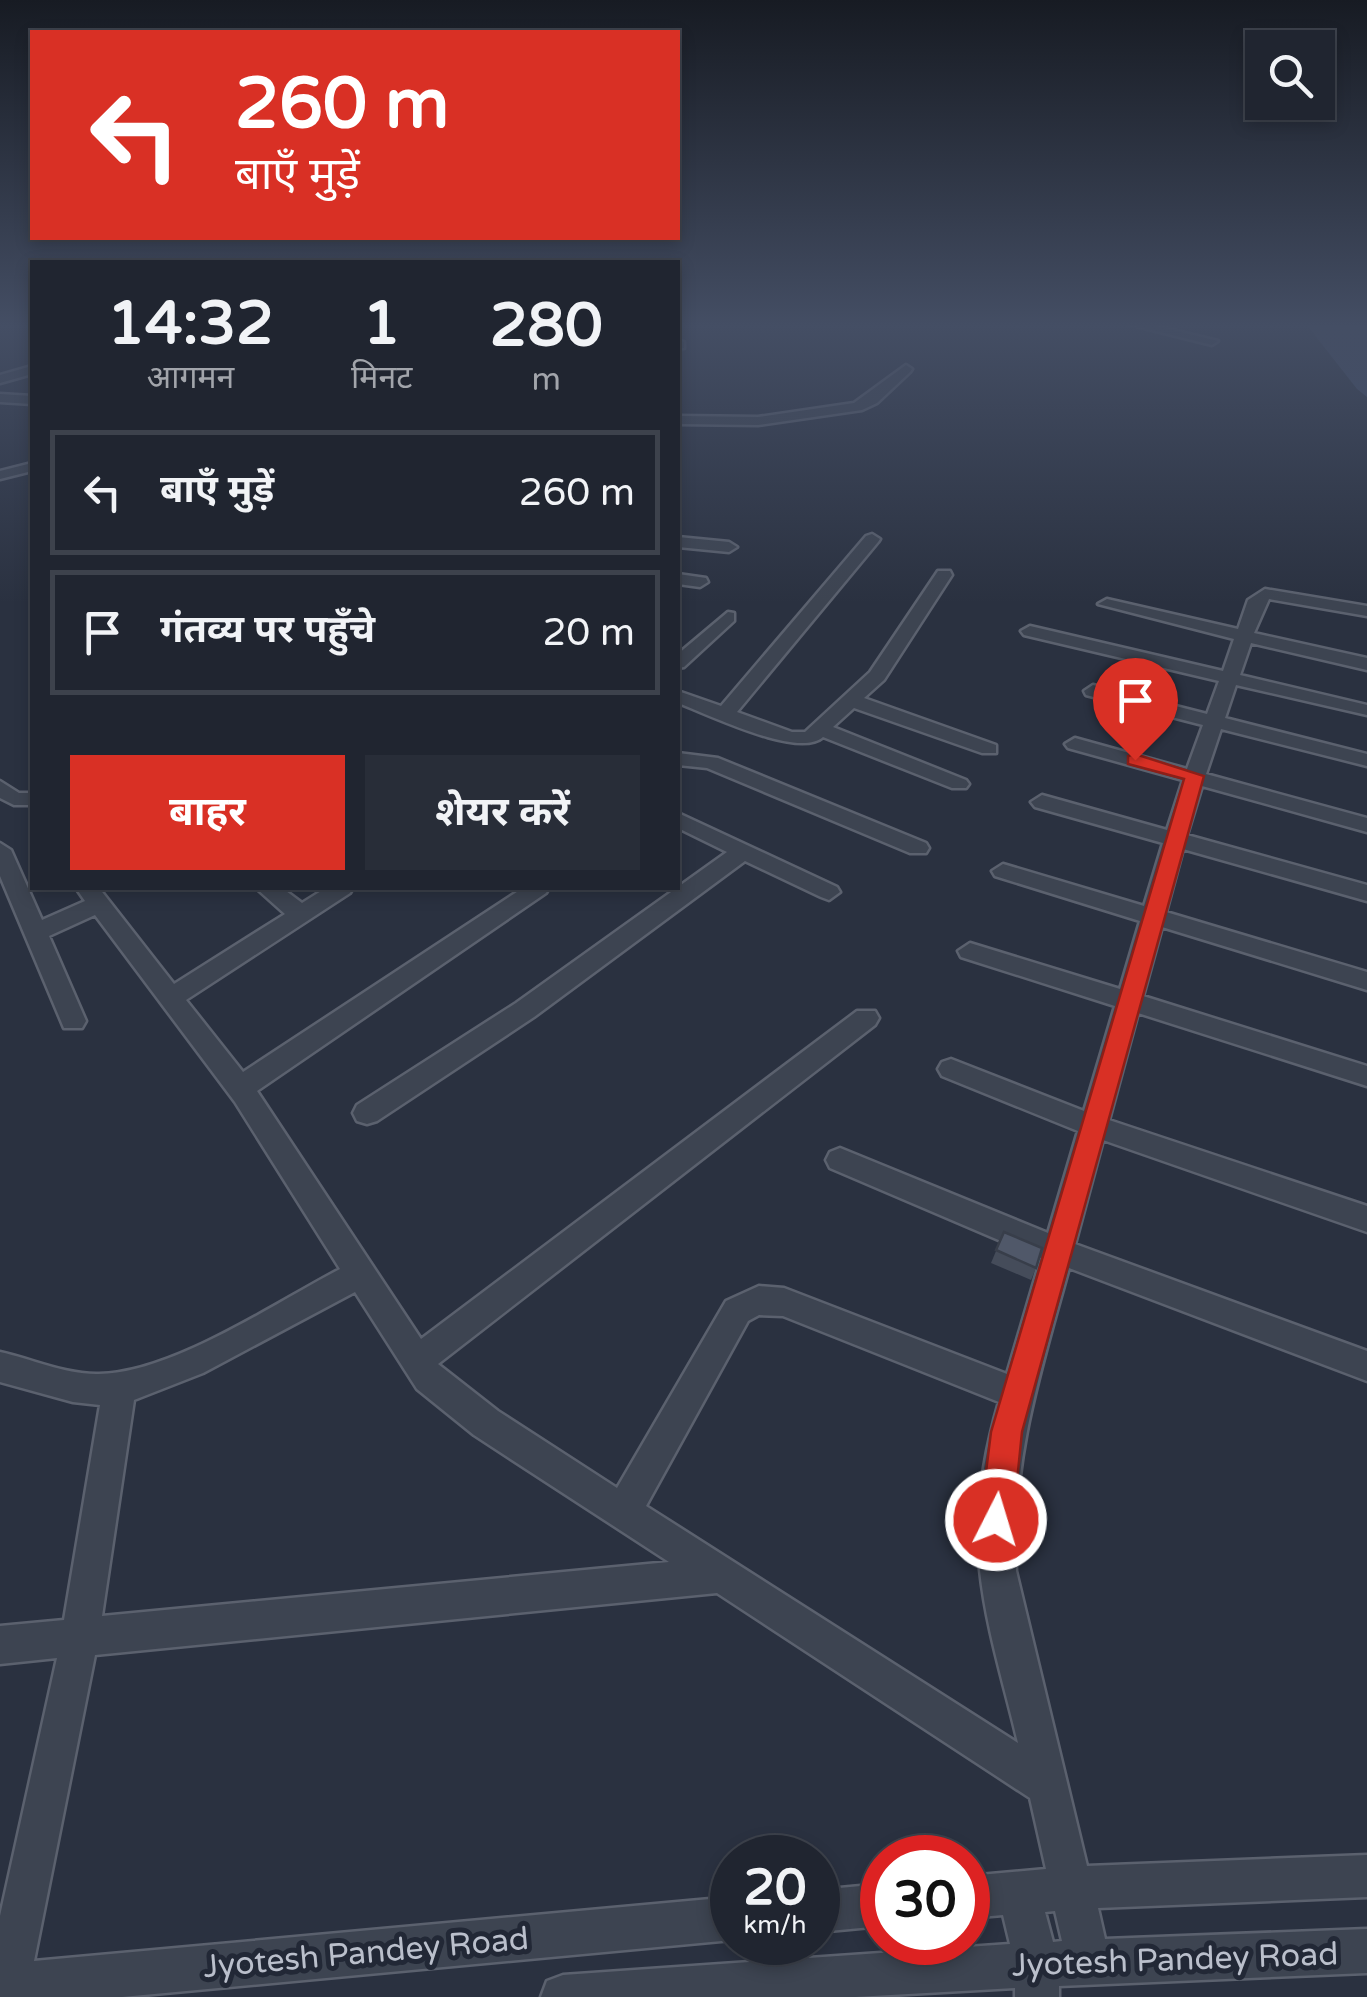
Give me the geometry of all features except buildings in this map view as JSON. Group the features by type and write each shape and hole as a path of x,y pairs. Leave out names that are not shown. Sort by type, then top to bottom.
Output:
{"street":[{"path":"680,420 758,421 783,417"},
{"path":"0,475 30,468"},
{"path":"0,484 30,480"},
{"path":"724,714 872,539"},
{"path":"680,542 729,547"},
{"path":"680,698 797,740 810,738 885,667 944,575"},
{"path":"680,579 700,582"},
{"path":"1088,1960 998,1570 999,1480 1018,1394 1175,838 1257,600 1266,594 1367,611"},
{"path":"1107,604 1367,664"},
{"path":"680,661 728,617"},
{"path":"1030,631 1364,710"},
{"path":"1093,691 1367,760"},
{"path":"851,700 989,749"},
{"path":"820,729 959,784"},
{"path":"1075,744 1367,825"},
{"path":"680,759 710,762 918,848"},
{"path":"0,787 14,799 30,799"},
{"path":"1042,802 1367,893"},
{"path":"680,821 829,892"},
{"path":"0,850 73,1021"},
{"path":"367,1113 525,1010 743,851"},
{"path":"1003,870 1367,981"},
{"path":"270,890 301,914"},
{"path":"171,998 339,890"},
{"path":"240,1088 535,890"},
{"path":"35,933 94,896 240,1088 428,1378 455,1402 1048,1786"},
{"path":"970,952 1367,1076"},
{"path":"418,1360 866,1018"},
{"path":"950,1070 1094,1126 1367,1219"},
{"path":"840,1160 1058,1251 1367,1366"},
{"path":"0,1367 95,1390 119,1389 171,1372 361,1273"},
{"path":"624,1512 737,1311 750,1302 765,1298 784,1302 1018,1394"},
{"path":"3,1986 80,1637 119,1389"},
{"path":"0,1645 720,1575"},
{"path":"990,1895 1367,1876"},
{"path":"1018,1892 1037,1980"},
{"name":"Jyotesh Pandey Road","path":"3,1986 710,1921"},
{"name":"Jyotesh Pandey Road","path":"564,1997 785,1977 1037,1980 1088,1960 1367,1951"}],"route":[{"path":"996,1520 1007,1432 1194,776 1135,760"}]}
